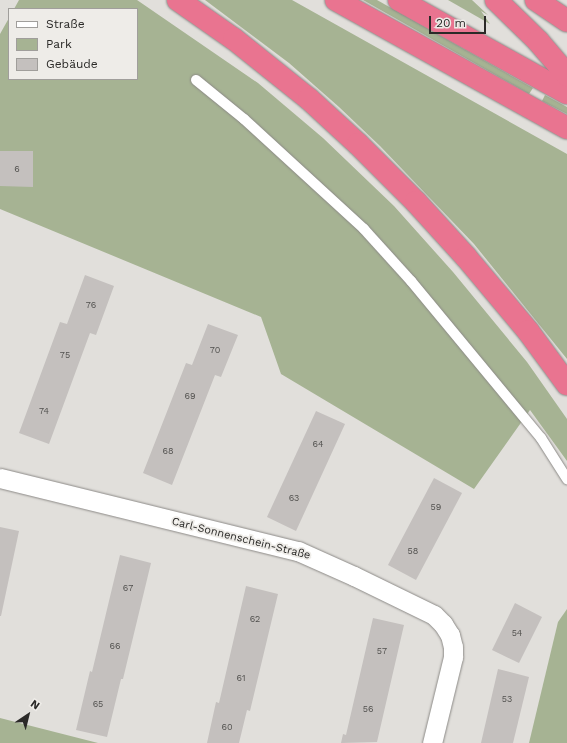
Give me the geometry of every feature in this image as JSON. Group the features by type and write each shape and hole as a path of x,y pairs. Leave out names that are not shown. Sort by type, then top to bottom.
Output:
{"highway":[{"path":"178,0 234,39 292,85 358,144 416,202 466,257 528,331 567,384"},
{"path":"336,0 567,128"},
{"path":"399,0 567,93"},
{"path":"496,0 538,41 567,75"},
{"path":"536,0 567,21"}],"street":[{"name":"Carl-Sonnenschein-Straße","path":"0,478 298,551 319,559 434,615 443,624 450,635 453,647 453,657 432,743"}],"lane":[{"path":"196,80 244,119 364,229 411,281 541,438 567,479"}],"green space":[{"path":"19,0 137,0 258,83 323,138 394,206 453,272 527,362 567,419 567,461 530,410 474,489 281,374 261,317 0,209 0,34 8,20 8,80 138,80 138,8 15,8"},
{"path":"205,0 292,0 567,154 567,359 474,244 380,146 289,63"},
{"path":"363,0 377,0 533,88 529,94"},
{"path":"448,0 472,0 488,15 481,11 490,24"},
{"path":"545,95 567,107 567,114 542,101"},
{"path":"567,609 567,743 529,743 558,622"},
{"path":"0,718 98,743 0,743"}],"building":[{"path":"0,151 33,151 33,187 0,186"},
{"path":"85,275 114,286 96,335 90,333 49,444 19,433 60,322 67,324"},
{"path":"208,324 238,335 221,377 215,375 172,485 143,473 186,363 192,365"},
{"path":"316,411 345,424 296,531 267,517"},
{"path":"434,478 462,493 416,580 388,565"},
{"path":"0,527 19,531 1,616 0,616"},
{"path":"120,555 151,563 123,679 121,679 107,737 76,730 90,671 92,672"},
{"path":"246,586 278,594 250,711 247,710 239,743 207,743 216,702 219,703"},
{"path":"515,603 542,617 519,663 492,650"},
{"path":"373,618 404,625 377,742 341,743 343,734 346,735"},
{"path":"498,669 529,677 513,743 481,743"}]}
